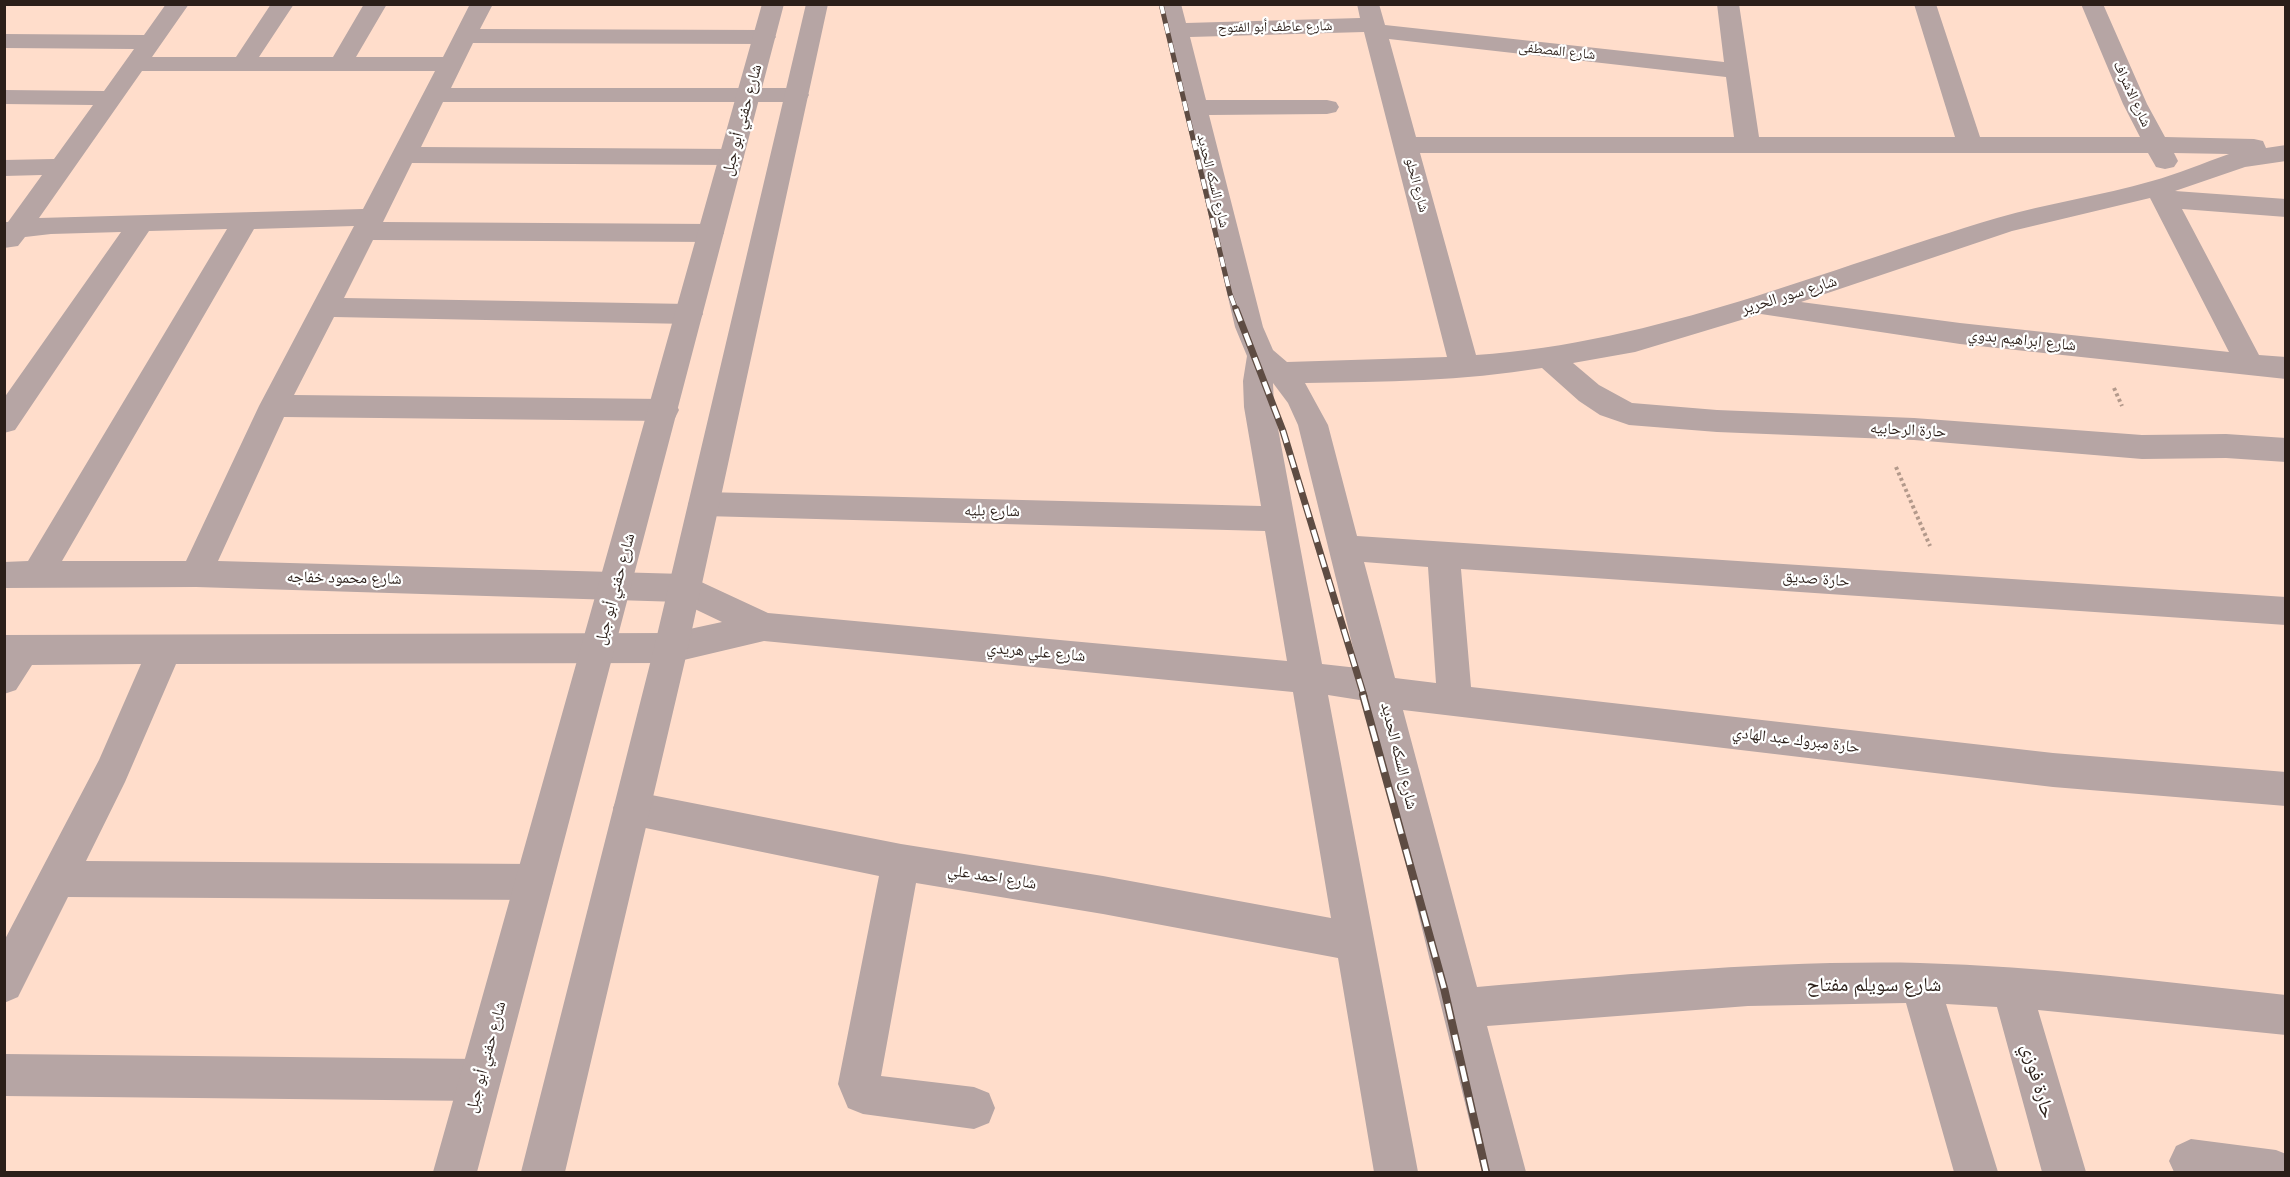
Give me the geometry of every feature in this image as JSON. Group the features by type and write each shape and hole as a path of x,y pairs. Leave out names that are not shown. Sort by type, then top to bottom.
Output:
{"street":[{"path":"9,236 178,4"},
{"path":"243,64 283,4"},
{"path":"340,64 376,4"},
{"path":"196,574 274,406 482,4"},
{"name":"شارع حفني أبو جبل","path":"455,1173 773,4"},
{"path":"543,1173 671,648 817,4"},
{"name":"شارع السكه الحديد","path":"1170,4 1249,327 1271,364 1300,398 1313,425 1504,1173"},
{"path":"1728,4 1748,145"},
{"path":"1925,4 1970,145"},
{"name":"شارع الاشراف","path":"2092,4 2135,104 2156,145 2166,189 2250,364"},
{"name":"شارع عاطف أبو الفتوح","path":"1176,30 1373,20"},
{"name":"شارع المصطفى","path":"1373,20 1738,71"},
{"name":"شارع الحلو","path":"1373,20 1464,366"},
{"path":"465,36 764,37"},
{"path":"4,41 152,42"},
{"path":"136,64 450,64"},
{"path":"434,95 797,95"},
{"path":"4,98 111,98"},
{"path":"1195,108 1327,107"},
{"path":"1406,145 2156,145 2286,151"},
{"name":"شارع سور الحرير","path":"1271,364 1397,371 1549,358 1635,342 1760,305 2006,224 2166,189 2241,159 2286,151"},
{"path":"404,155 731,157"},
{"path":"4,168 59,167"},
{"path":"2166,189 2286,208"},
{"path":"9,236 51,225 246,220 711,233"},
{"path":"37,575 246,220"},
{"path":"4,422 141,223"},
{"name":"شارع ابراهيم بدوي","path":"1760,305 1886,325 2286,368"},
{"path":"326,307 689,314"},
{"name":"حارة الرحابيه","path":"1549,358 1589,393 1611,407 1629,414 1717,421 1878,428 2142,447 2226,446 2286,450"},
{"name":"شارع السكه الحديد","path":"1271,364 1258,381 1259,407 1396,1173"},
{"path":"274,406 664,410"},
{"name":"شارع بليه","path":"704,504 1280,519"},
{"name":"حارة صديق","path":"1346,548 2286,611"},
{"path":"1443,553 1455,699"},
{"name":"شارع محمود خفاجه","path":"4,575 196,574 615,584 684,588"},
{"name":"شارع علي هريدي","path":"684,588 764,627"},
{"name":"شارع علي هريدي","path":"671,648 764,627 1308,678"},
{"path":"4,679 13,650 671,648"},
{"path":"4,983 111,770 165,649"},
{"name":"حارة مبروك عبد الهادي","path":"1308,678 1360,683 1383,692 2053,770 2286,789"},
{"name":"شارع احمد علي","path":"631,808 901,862 1103,895 1354,942"},
{"path":"901,862 859,1084 864,1093 876,1096 974,1108"},
{"path":"57,879 534,882"},
{"path":"1920,983 1976,1173"},
{"name":"شارع سويلم مفتاح","path":"1462,1008 1786,984 1920,983 2112,996 2286,1015"},
{"name":"حارة فوزي","path":"2012,989 2064,1173"},
{"path":"4,1075 480,1080"},
{"path":"2191,1161 2276,1173"}],"path":[{"path":"2094,347 2142,447"},
{"path":"1878,428 1947,588"}],"railway":[{"path":"1161,4 1230,294 1236,310"},
{"path":"1236,309 1283,431 1364,696"},
{"path":"1363,695 1444,988 1486,1172"}]}
